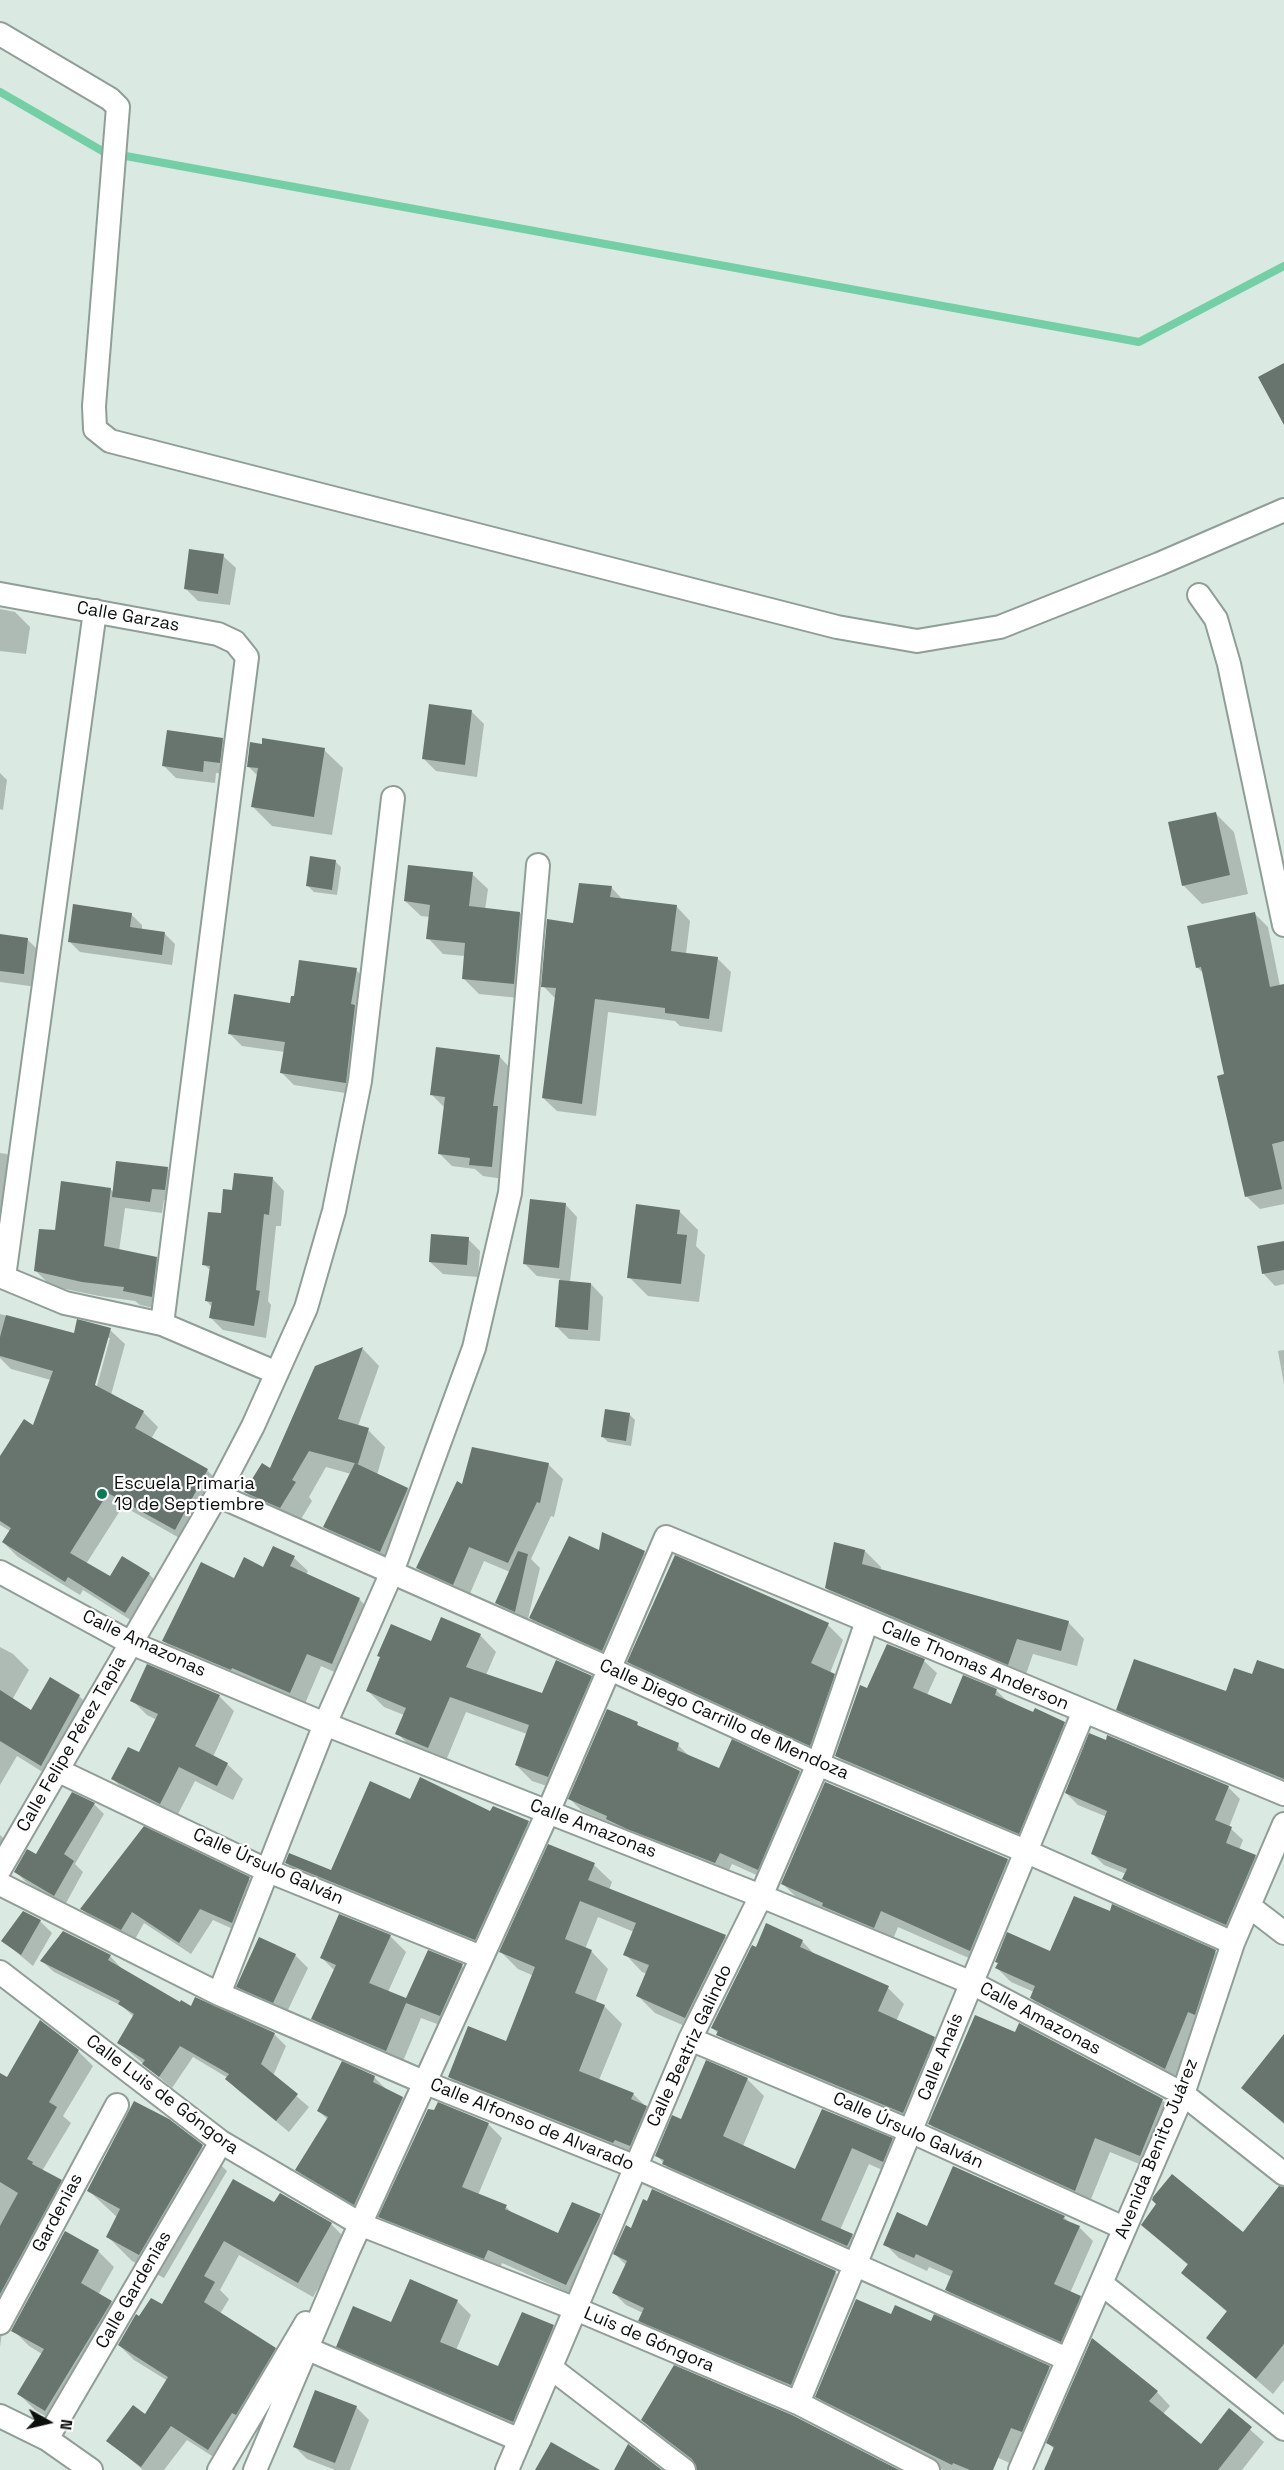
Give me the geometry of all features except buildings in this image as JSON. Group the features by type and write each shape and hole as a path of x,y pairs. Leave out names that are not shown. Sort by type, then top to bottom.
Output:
{"street":[{"path":"0,34 110,99 118,107 94,406 95,429 110,441 837,627 917,641 1000,627 1159,564 1284,510"},
{"name":"Calle Garzas","path":"0,594 218,634 235,642 247,657 162,1324"},
{"path":"1199,595 1216,619 1229,664 1284,925"},
{"path":"95,611 2,1277 65,1303 162,1324 277,1373"},
{"name":"Calle Felipe Pérez Tapia","path":"0,1869 217,1495 306,1308 334,1210 360,1081 393,798"},
{"path":"219,1995 325,1724 392,1572 474,1348 510,1193 538,865"},
{"name":"Calle Diego Carrillo de Mendoza","path":"217,1495 608,1668 818,1764 1025,1851 1233,1943"},
{"name":"Calle Thomas Anderson","path":"608,1668 666,1537 1284,1794"},
{"name":"Calle Amazonas","path":"0,1572 131,1643 325,1724 762,1896 972,1983 1183,2094 1284,2174"},
{"name":"Calle Beatriz Galindo","path":"507,2470 690,2039 762,1896 818,1764 867,1621"},
{"path":"255,2470 350,2249 548,1812 608,1668"},
{"name":"Calle Anaís","path":"798,2403 1084,1711"},
{"name":"Calle Úrsulo Galván","path":"57,1770 266,1870 481,1957"},
{"name":"Avenida Benito Juárez","path":"1020,2470 1183,2094 1233,1943 1284,1824"},
{"name":"Calle Alfonso de Alvarado","path":"0,1884 219,1995 426,2083 636,2167 1068,2359"},
{"path":"1249,1906 1284,1933"},
{"name":"Calle Luis de Góngora","path":"0,1972 221,2142 362,2225"},
{"name":"Calle Úrsulo Galván","path":"690,2039 910,2131 1124,2228"},
{"name":"Gardenias","path":"0,2323 117,2105"},
{"name":"Calle Gardenias","path":"47,2439 221,2142"},
{"name":"Luis de Góngora","path":"362,2225 576,2309 798,2403 928,2470"},
{"path":"219,2470 350,2249"},
{"path":"1102,2283 1284,2429"},
{"path":"308,2349 520,2440"},
{"path":"551,2368 684,2470"},
{"path":"0,2416 47,2439 91,2470"}],"waterway":[{"path":"0,92 104,152 1139,342 1284,266"}],"place":[{"name":"Escuela Primaria 19 de Septiembre","path":"102,1494"}]}
